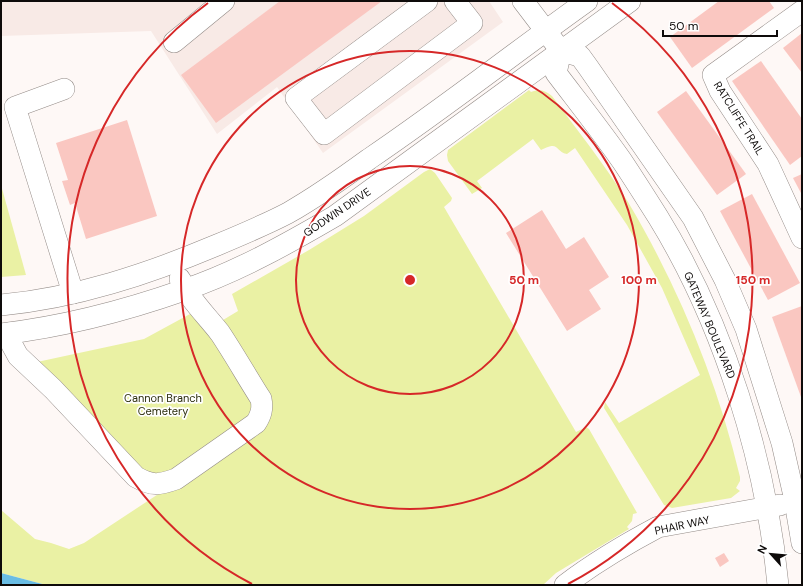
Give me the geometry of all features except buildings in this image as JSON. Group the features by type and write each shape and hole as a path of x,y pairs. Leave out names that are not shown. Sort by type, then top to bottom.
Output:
{"street":[{"path":"174,42 224,1"},
{"path":"427,1 296,98 324,134 472,23 455,1"},
{"path":"523,1 560,51 580,56 584,61 693,218 718,266 746,330 762,377 798,501 802,543"},
{"path":"1,305 72,293 119,281 173,264 258,228 288,213 326,189 400,138 587,1"},
{"name":"GODWIN DRIVE","path":"5,333 43,328 97,316 185,290 230,271 294,240 335,216 630,1"},
{"name":"RATCLIFFE TRAIL","path":"802,11 713,75 720,91 768,164 802,238"},
{"name":"GATEWAY BOULEVARD","path":"560,51 556,73 622,160 689,272 711,322 738,394 755,453 766,508 778,585"},
{"path":"64,89 14,107 72,293"},
{"path":"5,333 18,356 53,389 136,477 146,483 155,484 165,483 176,479 256,423 261,416 262,406 260,399 220,335 201,308 185,290 173,264"},
{"name":"PHAIR WAY","path":"565,585 641,536 658,528 798,501"}],"shaded area":[{"path":"1,1 489,1 503,22 323,153 277,87 217,134 151,31 1,36"}],"green space":[{"path":"529,90 531,92 547,92 552,96 619,188 647,235 664,268 680,301 708,370 731,441 740,477 740,481 736,488 740,491 731,498 672,508 664,505 604,408 605,402 619,423 700,375 662,288 627,225 575,148 567,154 563,153 554,146 541,150 533,139 477,181 482,188 472,194 448,161 448,150"},
{"path":"430,169 435,173 452,198 451,201 444,207 576,432 586,427 589,429 636,511 637,513 633,514 632,521 627,527 629,529 556,573 543,585 46,585 1,573 1,510 35,539 69,549 84,543 260,427 268,416 218,323 238,311 232,294 309,250 364,216"},
{"path":"1,185 26,275 1,277"},
{"name":"Cannon Branch Cemetery","path":"201,308 262,406 176,479 147,483 37,362 144,339"}],"water":[{"path":"1,573 46,585 1,585"}]}
